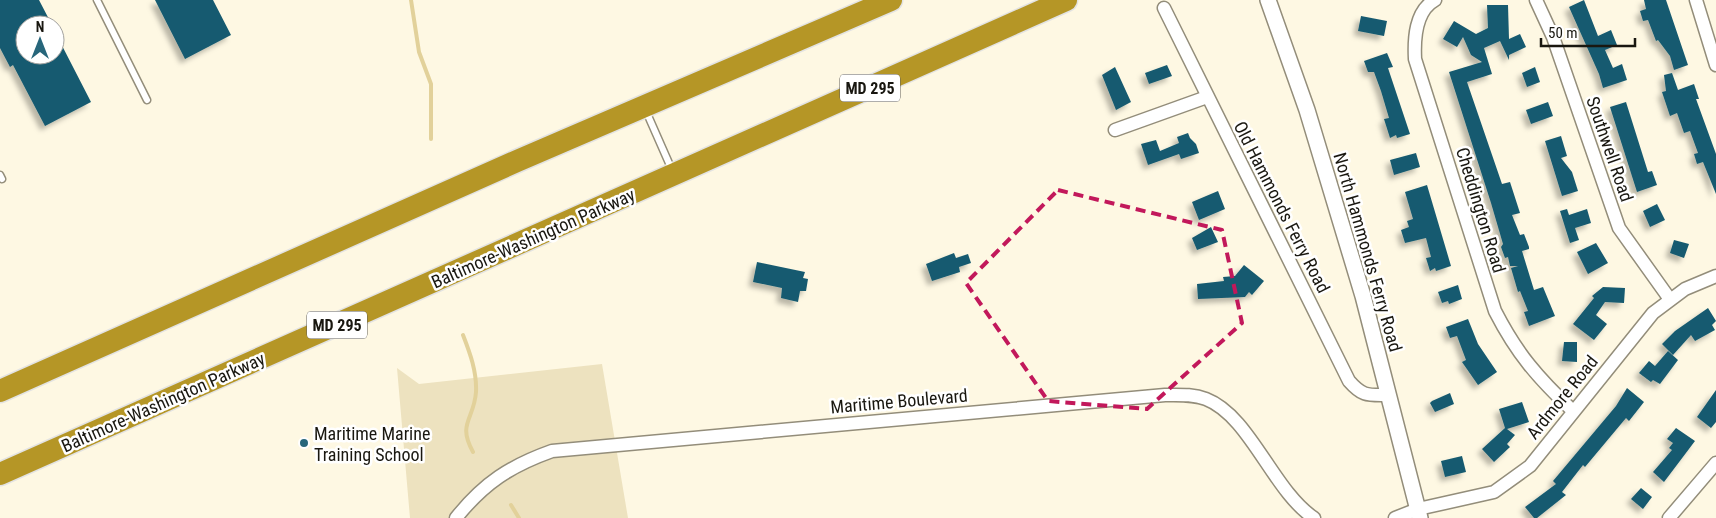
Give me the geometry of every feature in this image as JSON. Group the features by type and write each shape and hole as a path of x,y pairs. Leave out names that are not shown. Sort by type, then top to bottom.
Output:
{"highway":[{"path":"0,391 389,217 890,0"},
{"name":"Baltimore-Washington Parkway","path":"0,474 1066,0"}],"street":[{"name":"North Hammonds Ferry Road","path":"1268,0 1307,110 1363,296 1419,514"},
{"name":"Cheddington Road","path":"1435,0 1429,3 1420,16 1414,47 1416,59 1495,311 1509,339 1526,364 1573,411"},
{"name":"Southwell Road","path":"1536,0 1553,37 1620,228 1670,298"},
{"path":"1696,0 1716,65"},
{"name":"Old Hammonds Ferry Road","path":"1164,8 1349,381 1360,393 1389,395"},
{"path":"1115,130 1208,97"},
{"name":"Ardmore Road","path":"1419,514 1494,492 1518,476 1530,466 1652,313 1670,298 1685,289 1716,276"},
{"name":"Maritime Boulevard","path":"456,518 472,497 496,477 524,461 552,451 1145,397 1190,395 1208,400 1224,410 1303,511 1314,518"},
{"path":"1669,518 1716,463"},
{"path":"1395,518 1419,514"}],"lane":[{"path":"97,0 147,100"},
{"path":"644,107 675,175"}],"highlighted area":[{"path":"1058,190 1222,230 1242,323 1147,409 1048,401 966,283"}],"shaded area":[{"path":"602,364 628,518 410,518 397,368 419,384"}],"building":[{"path":"0,0 39,0 47,15 15,15 15,65 65,65 65,51 91,102 45,126 13,65 10,67 0,48"},
{"path":"155,0 213,0 231,35 185,59"},
{"path":"1584,0 1598,36 1611,30 1617,45 1605,50 1613,68 1622,64 1627,80 1603,88 1599,74 1569,7"},
{"path":"1644,0 1666,0 1688,65 1674,70 1670,56 1658,40 1656,41 1648,20 1643,21 1640,11 1646,9"},
{"path":"1487,5 1508,5 1509,39 1520,34 1526,47 1509,55 1509,60 1500,41 1484,48 1492,74 1467,82 1502,184 1510,182 1520,213 1512,215 1520,235 1524,234 1529,247 1529,249 1522,251 1534,290 1543,287 1555,316 1529,326 1524,312 1528,311 1520,291 1518,292 1511,268 1518,266 1510,266 1508,257 1505,258 1501,247 1503,244 1491,203 1449,72 1482,62 1471,55 1463,37 1457,47 1443,39 1454,21 1476,34 1488,28"},
{"path":"1361,16 1387,21 1384,36 1358,31"},
{"path":"1387,53 1393,67 1388,68 1410,134 1397,138 1396,135 1390,138 1384,119 1389,118 1381,91 1374,72 1368,72 1364,61"},
{"path":"1167,65 1172,76 1149,84 1145,73"},
{"path":"1115,67 1131,102 1116,110 1102,75"},
{"path":"1535,67 1540,82 1527,87 1522,73"},
{"path":"1672,73 1678,90 1694,84 1699,99 1696,99 1716,154 1716,194 1703,162 1697,164 1694,154 1698,153 1690,131 1684,133 1677,113 1670,116 1662,92 1666,91 1664,75"},
{"path":"1548,102 1553,116 1531,124 1526,110"},
{"path":"1626,102 1648,172 1652,171 1657,185 1637,192 1610,107"},
{"path":"1188,133 1196,144 1199,153 1181,159 1179,154 1148,165 1141,144 1156,140 1160,151 1179,143 1177,137"},
{"path":"1561,136 1567,156 1561,158 1572,172 1578,191 1562,196 1545,141"},
{"path":"1416,153 1420,167 1394,175 1390,160"},
{"path":"1427,185 1451,266 1436,271 1435,268 1430,271 1426,258 1431,257 1426,238 1405,243 1401,230 1409,227 1407,221 1413,219 1405,192"},
{"path":"1218,191 1225,209 1199,220 1192,202"},
{"path":"1657,204 1665,220 1650,227 1643,211"},
{"path":"1567,209 1569,215 1587,209 1591,223 1575,228 1579,240 1570,243 1560,211"},
{"path":"1211,227 1218,242 1197,250 1192,238"},
{"path":"1674,240 1689,244 1684,258 1670,253"},
{"path":"1596,243 1608,263 1588,274 1577,252"},
{"path":"954,253 956,258 968,254 971,263 959,267 960,272 932,281 926,264"},
{"path":"757,262 805,272 803,278 808,279 806,291 800,291 798,302 781,298 782,288 753,282"},
{"path":"1244,265 1264,281 1252,295 1249,292 1245,297 1198,299 1197,284 1224,281 1223,277 1235,276"},
{"path":"1458,285 1462,299 1449,304 1448,301 1442,303 1438,292"},
{"path":"1603,287 1625,288 1624,303 1605,302 1596,315 1607,324 1594,340 1573,324 1594,298 1592,296"},
{"path":"1708,308 1716,321 1712,325 1715,330 1695,341 1691,335 1673,355 1662,344 1675,331"},
{"path":"1468,319 1478,344 1497,372 1478,385 1462,362 1466,360 1457,336 1450,338 1446,327"},
{"path":"1564,342 1577,342 1577,362 1562,361"},
{"path":"1668,351 1678,360 1660,384 1653,380 1651,382 1639,373 1649,361 1655,366"},
{"path":"1627,388 1644,402 1629,421 1626,418 1585,467 1583,465 1562,492 1566,495 1537,518 1534,518 1525,507 1556,484 1553,481 1616,406"},
{"path":"1716,390 1716,422 1711,428 1697,417"},
{"path":"1450,393 1454,404 1435,412 1430,403"},
{"path":"1522,402 1529,422 1507,429 1515,435 1507,444 1510,447 1494,462 1482,449 1505,428 1499,409"},
{"path":"1676,428 1695,441 1664,482 1653,472 1672,450 1669,448 1673,443 1667,439"},
{"path":"1462,456 1466,472 1445,477 1441,461"},
{"path":"1641,488 1652,497 1643,509 1631,499"}],"waterway":[{"path":"411,0 419,52 431,84 431,139"},
{"path":"463,335 473,363 476,385 475,401 466,428 468,442 473,452"},
{"path":"511,505 519,518"}],"place":[{"name":"Maritime Marine Training School","path":"304,443"}]}
